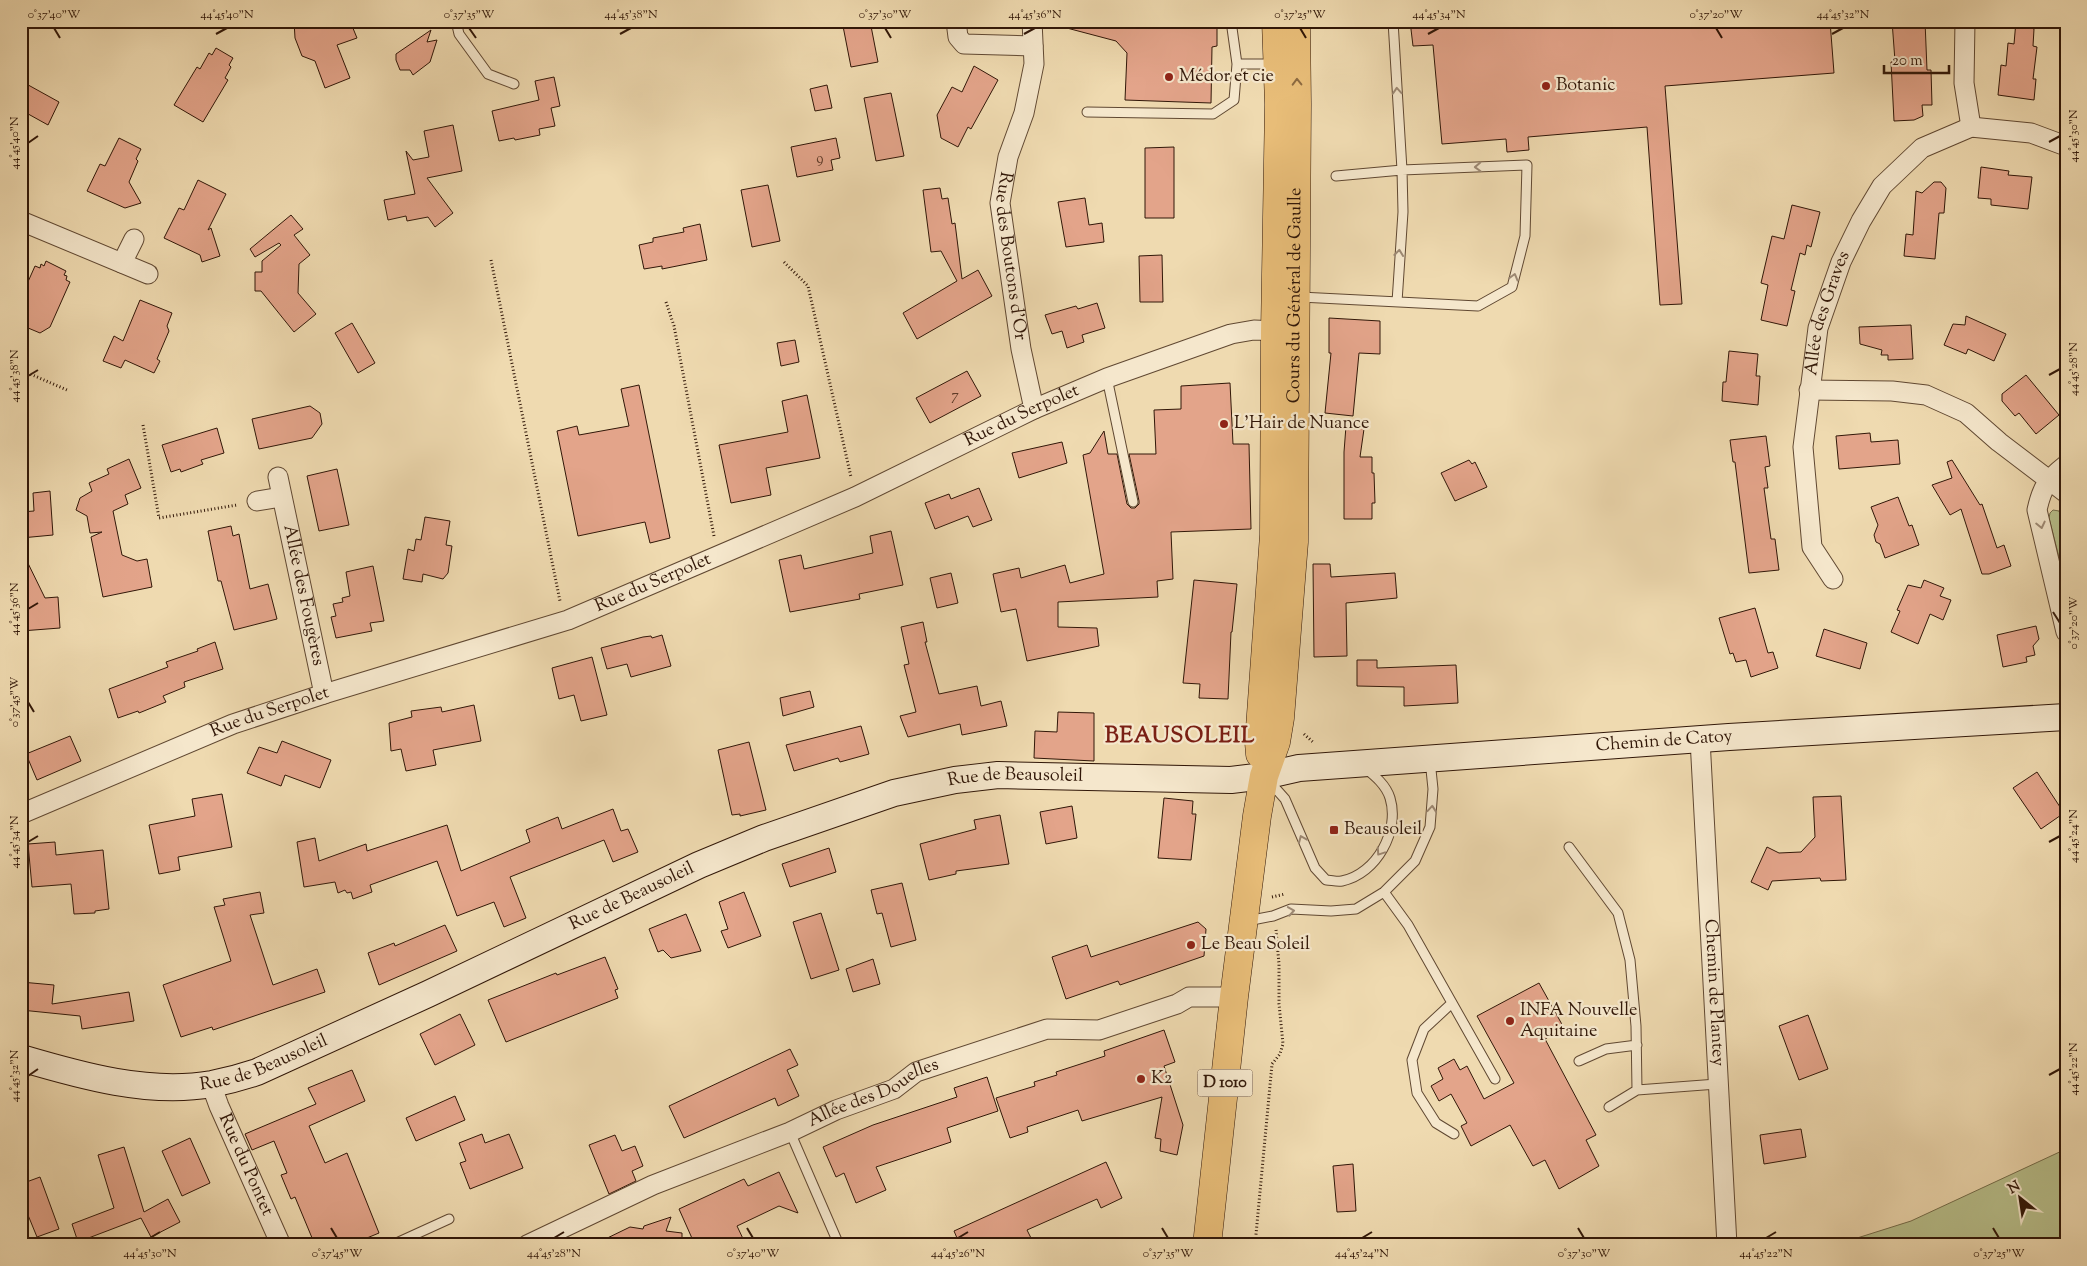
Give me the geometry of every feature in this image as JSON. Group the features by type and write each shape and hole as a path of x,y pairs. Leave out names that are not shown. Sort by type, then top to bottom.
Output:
{"main road":[{"name":"Cours du Général de Gaulle","path":"1276,21 1286,297"},
{"name":"Cours du Général de Gaulle","path":"1264,776 1259,742 1285,331 1296,21"},
{"name":"Cours du Général de Gaulle","path":"1207,1245 1234,997 1264,776 1276,742 1280,718 1294,542 1285,331"}],"street":[{"path":"956,21 958,36 964,44 1033,46"},
{"name":"Rue des Boutons d'Or","path":"1032,21 1034,64 1024,113 1008,157 1000,203 1021,349 1034,408"},
{"path":"1965,21 1964,83 1971,127"},
{"name":"Allée des Graves","path":"2066,146 2032,133 1971,127 1922,148 1882,186 1865,214 1842,262 1818,328 1810,390 1926,394 1966,413 1999,442 2066,493"},
{"path":"21,221 148,274"},
{"path":"122,263 134,239"},
{"name":"Rue du Serpolet","path":"21,814 233,724 324,694 568,620 855,497 1034,408 1107,378 1231,334 1254,330 1285,331"},
{"path":"1810,390 1803,448 1812,547 1832,579"},
{"path":"2066,466 2048,479 2041,494 2037,510 2066,632"},
{"name":"Allée des Fougères","path":"278,477 324,694"},
{"path":"257,501 281,496"},
{"name":"Chemin de Catoy","path":"1264,776 1298,768 1361,765 1430,758 1700,739 2066,717"},
{"name":"Chemin de Plantey","path":"1700,739 1727,1245"},
{"name":"Rue de Beausoleil","path":"21,1058 90,1077 129,1084 162,1086 211,1084 257,1072 428,994 698,865 764,838 894,793 955,780 998,775 1213,780 1264,776"},
{"name":"Allée des Douelles","path":"527,1245 653,1185 790,1132 836,1110 894,1089 916,1072 1047,1029 1099,1030 1177,1004 1189,997 1234,997"},
{"name":"Rue du Pontet","path":"211,1084 281,1245"}],"lane":[{"path":"456,21 460,34 488,74 514,84"},
{"path":"1087,112 1213,114 1234,100 1237,64 1231,21"},
{"path":"1393,21 1403,212 1397,302"},
{"path":"1237,64 1278,64"},
{"path":"1286,297 1478,306 1512,287 1525,236 1527,165 1402,170 1336,176"},
{"path":"1107,378 1133,502"},
{"path":"1244,922 1273,916 1291,909 1331,912 1356,909 1384,892 1415,861 1430,827 1433,789 1430,758"},
{"path":"1264,776 1285,799 1315,868 1326,880 1342,881 1360,873 1378,857 1388,840 1392,821 1390,798 1380,780 1361,765"},
{"path":"1569,847 1618,913 1630,960 1637,1090"},
{"path":"1384,892 1408,925 1495,1079"},
{"path":"1452,1002 1424,1029 1412,1060 1417,1092 1436,1123 1454,1134"},
{"path":"1579,1061 1606,1049 1636,1045"},
{"path":"1609,1107 1637,1090 1717,1084"},
{"path":"790,1132 839,1245"},
{"path":"392,1245 449,1219"}],"path":[{"path":"491,260 558,597 568,620"},
{"path":"784,262 808,286 855,497"},
{"path":"666,302 674,326 718,556"},
{"path":"21,370 67,390"},
{"path":"143,425 159,518 257,501"},
{"path":"1255,1245 1272,1064 1280,1054 1283,1044 1279,1004 1279,964 1270,897 1271,889"}],"green space":[{"path":"2053,510 2059,511 2066,533 2066,585 2049,518"},
{"path":"2066,1149 2066,1245 1835,1245 1911,1221"}],"building":[{"path":"294,21 350,21 357,38 337,45 350,78 325,88 315,61 302,56 295,38"},
{"path":"842,21 870,21 878,62 851,67"},
{"name":"Médor et cie","path":"1064,21 1217,21 1217,46 1212,47 1211,103 1125,100 1127,53 1116,41 1063,27"},
{"name":"Botanic","path":"1410,21 1830,21 1834,73 1665,86 1682,304 1660,305 1647,127 1528,137 1529,150 1507,152 1506,139 1442,144 1433,45 1413,46"},
{"path":"1892,21 1925,21 1927,70 1931,70 1932,105 1922,105 1923,116 1914,120 1894,121 1891,62 1895,61"},
{"path":"2016,21 2034,29 2033,46 2037,47 2033,79 2036,79 2034,100 1998,95 2001,65 2006,66 2008,43 2014,44"},
{"path":"431,30 427,42 437,40 430,62 413,75 410,70 400,70 396,54"},
{"path":"216,48 233,58 225,78 228,80 203,122 174,105 197,67 200,69 209,53 212,55"},
{"path":"974,66 998,80 971,129 968,127 958,147 941,138 937,115 952,87 962,92"},
{"path":"554,77 560,106 551,108 555,126 539,129 540,135 499,141 492,111 539,100 535,81"},
{"path":"21,81 59,102 48,125 21,110"},
{"path":"827,85 832,108 815,111 810,89"},
{"path":"891,93 904,156 876,161 864,98"},
{"path":"453,125 462,171 427,178 453,213 435,227 428,217 407,221 406,216 388,220 384,200 415,194 406,151 413,160 429,157 424,131"},
{"path":"119,138 141,149 129,182 141,203 125,208 87,191 100,164 105,166"},
{"path":"836,138 840,158 831,160 833,170 797,177 791,147"},
{"path":"1174,147 1174,218 1145,218 1145,148"},
{"path":"1981,167 2009,171 2008,175 2032,177 2028,209 1991,205 1991,199 1978,198"},
{"path":"198,180 226,194 208,230 211,228 220,256 202,262 200,255 164,238 179,208 184,210"},
{"path":"1934,182 1941,182 1946,188 1944,213 1939,213 1935,259 1904,256 1906,234 1913,235 1916,191 1922,193"},
{"path":"768,185 780,241 752,247 741,190"},
{"path":"940,188 942,199 948,198 952,224 955,223 962,279 978,270 992,296 917,339 903,313 957,281 941,251 931,252 923,190"},
{"path":"1085,198 1089,225 1102,223 1104,242 1066,247 1058,202"},
{"path":"1792,205 1820,212 1811,247 1807,245 1805,255 1800,253 1791,290 1795,291 1787,326 1761,320 1768,285 1761,283 1772,236 1784,239"},
{"path":"291,215 303,229 294,235 310,255 299,264 298,293 316,314 294,332 261,291 255,291 255,272 262,272 262,261 281,245 279,243 255,257 250,249"},
{"path":"700,224 707,260 662,269 662,266 644,269 639,245 653,242 653,238 684,232 683,228"},
{"path":"1162,255 1163,302 1140,302 1139,256"},
{"path":"46,261 66,271 64,275 67,276 66,280 70,282 50,327 40,333 21,325 21,282 27,284 35,266 40,268 41,264 44,266"},
{"path":"140,300 172,313 167,326 169,331 157,359 160,361 154,373 125,360 121,368 103,361 114,336 123,341"},
{"path":"1097,303 1105,328 1082,335 1084,342 1067,348 1062,331 1052,334 1045,315 1076,306 1078,309"},
{"path":"1966,316 2006,334 1994,361 1968,349 1966,354 1944,345 1953,324 1965,325"},
{"path":"1329,318 1380,321 1380,354 1359,353 1353,416 1325,413 1331,353 1329,353"},
{"path":"352,323 375,363 358,373 335,333"},
{"path":"1911,325 1913,359 1888,360 1888,355 1881,355 1882,350 1860,344 1859,327"},
{"path":"795,340 799,362 781,366 777,343"},
{"path":"1729,351 1758,354 1756,376 1760,376 1758,405 1722,401 1723,382 1726,382"},
{"path":"967,371 981,396 930,423 916,398"},
{"path":"2026,375 2059,415 2036,434 2019,413 2015,416 2002,401 2002,394"},
{"path":"1230,383 1233,444 1249,444 1251,529 1171,532 1173,579 1157,581 1158,597 1058,602 1058,627 1097,628 1099,646 1027,661 1016,609 1001,612 993,574 1019,568 1021,578 1065,565 1070,583 1104,574 1083,455 1090,453 1104,431 1108,454 1117,454 1127,504 1131,508 1135,508 1139,501 1129,454 1156,454 1154,410 1181,409 1181,386"},
{"path":"639,385 670,538 650,543 645,522 578,536 557,431 577,426 579,435 629,426 621,389"},
{"path":"807,395 820,458 766,468 771,495 731,503 719,445 788,432 782,401"},
{"path":"310,406 320,413 322,424 312,438 259,449 252,419"},
{"path":"1346,426 1364,429 1360,457 1372,457 1375,503 1372,503 1372,519 1344,519"},
{"path":"217,428 224,453 201,460 203,464 181,472 180,469 171,472 162,445"},
{"path":"1870,433 1871,442 1898,440 1900,464 1839,469 1836,436"},
{"path":"1766,436 1770,466 1765,467 1768,488 1764,488 1771,539 1775,539 1779,570 1749,573 1735,462 1733,462 1730,440"},
{"path":"1062,442 1067,463 1019,478 1012,453"},
{"path":"129,459 141,488 125,495 128,504 113,511 122,555 137,561 147,559 152,587 103,597 91,537 102,532 90,533 87,516 76,510 80,498 92,491 89,483 109,474 107,469"},
{"path":"1469,460 1472,464 1475,462 1487,487 1455,501 1441,473"},
{"path":"1952,460 1980,505 1982,504 1997,548 2004,545 2011,566 1989,574 1982,574 1961,509 1950,515 1932,485 1952,478 1947,462"},
{"path":"337,469 349,525 319,531 307,476"},
{"path":"979,488 992,520 973,527 968,516 935,529 925,503 949,494 951,499"},
{"path":"50,491 53,535 21,538 21,512 34,511 33,493"},
{"path":"1898,497 1909,526 1912,525 1919,545 1885,558 1880,544 1876,542 1874,535 1878,525 1871,507"},
{"path":"425,517 450,521 446,545 452,546 448,573 443,579 423,574 422,582 403,579 408,549 414,551 416,539 421,540"},
{"path":"231,526 233,536 239,534 250,589 268,584 277,619 234,630 221,581 218,581 208,531"},
{"path":"891,531 903,585 859,594 860,599 790,612 779,560 801,555 804,569 873,553 870,536"},
{"path":"21,549 45,598 58,597 60,628 21,631"},
{"path":"1313,564 1330,564 1331,577 1395,573 1397,598 1346,603 1347,656 1314,657"},
{"path":"373,566 384,621 370,623 372,631 336,638 331,617 336,616 333,604 343,602 342,598 350,596 346,572"},
{"path":"951,573 958,603 937,608 930,578"},
{"path":"1194,580 1237,584 1231,632 1228,699 1199,698 1200,684 1183,683"},
{"path":"1924,580 1944,588 1940,596 1951,600 1943,620 1930,614 1918,644 1891,632 1900,611 1897,610 1908,585 1921,588"},
{"path":"1755,608 1768,653 1773,652 1778,668 1751,677 1746,660 1736,662 1733,653 1730,654 1719,618"},
{"path":"923,622 927,642 925,642 939,694 977,686 981,706 1001,701 1007,726 962,735 960,724 908,737 900,716 916,712 904,665 909,664 901,627"},
{"path":"2036,626 2039,639 2033,646 2035,655 2026,657 2027,662 2003,667 1997,635"},
{"path":"1824,629 1867,643 1860,669 1816,656"},
{"path":"662,635 671,666 631,677 627,664 607,669 601,648 643,637 651,636 652,638"},
{"path":"215,642 223,669 184,682 185,687 163,696 166,702 139,713 138,711 118,718 109,689 168,667 166,662 198,651 197,649"},
{"path":"592,657 607,715 581,721 574,695 559,699 552,668"},
{"path":"1357,660 1377,660 1377,668 1456,665 1458,703 1404,706 1404,687 1357,686"},
{"path":"810,691 814,707 783,716 780,698"},
{"path":"474,705 481,741 433,750 436,765 406,771 401,749 391,751 389,723 412,717 411,711 441,707 442,712"},
{"path":"1058,712 1094,713 1094,761 1034,758 1035,731 1057,732"},
{"path":"861,726 869,754 840,762 838,758 794,771 786,745"},
{"path":"70,736 81,761 37,780 26,754"},
{"path":"282,741 331,760 320,788 285,775 281,786 247,773 259,747 277,753"},
{"path":"749,742 766,810 740,816 740,814 732,815 718,750"},
{"path":"2037,772 2064,813 2041,829 2013,788"},
{"path":"222,794 232,847 178,857 180,870 159,874 149,825 195,816 192,799"},
{"path":"1841,796 1846,880 1821,881 1820,878 1772,881 1768,890 1751,882 1767,847 1779,853 1801,852 1815,837 1813,797"},
{"path":"1164,798 1193,801 1192,814 1196,814 1191,860 1158,858"},
{"path":"1072,806 1077,838 1046,844 1040,812"},
{"path":"613,809 621,831 628,829 638,852 613,862 604,840 510,877 526,918 504,927 494,902 457,916 437,861 370,885 372,892 353,899 351,892 347,893 345,890 338,893 335,882 304,887 297,842 315,838 319,861 366,844 367,851 447,825 461,871 530,842 526,830 558,817 562,829"},
{"path":"1000,815 1009,864 956,871 956,874 929,880 920,844 976,829 974,820"},
{"path":"55,842 56,855 103,850 109,909 95,911 95,913 74,914 71,884 32,887 28,844"},
{"path":"829,848 836,872 790,887 782,864"},
{"path":"902,883 916,940 891,947 882,913 877,914 871,890"},
{"path":"260,892 264,913 250,915 273,985 317,969 325,992 213,1030 212,1027 181,1037 163,985 231,961 214,907 225,905 223,899"},
{"path":"744,892 761,936 728,948 721,931 728,929 719,902"},
{"path":"821,913 839,970 811,979 793,922"},
{"path":"686,914 701,951 671,958 663,950 658,952 649,929"},
{"path":"1198,922 1206,929 1204,956 1120,985 1118,981 1066,999 1052,957 1087,945 1091,957"},
{"path":"445,925 457,951 379,985 368,953 394,943 395,946"},
{"path":"605,957 618,989 615,990 618,998 506,1042 488,1000 556,973 557,975"},
{"path":"873,959 880,984 853,992 846,969"},
{"path":"21,982 54,985 52,1004 129,992 134,1021 82,1029 80,1016 21,1010"},
{"path":"1539,983 1564,1028 1545,1039 1596,1135 1586,1140 1599,1166 1559,1189 1545,1160 1533,1166 1510,1125 1471,1146 1461,1126 1467,1123 1451,1094 1439,1101 1431,1086 1443,1079 1438,1068 1454,1059 1460,1070 1467,1066 1484,1099 1514,1083 1477,1016"},
{"path":"460,1014 475,1045 435,1065 420,1034"},
{"path":"1808,1015 1828,1069 1799,1080 1779,1026"},
{"path":"1164,1030 1175,1062 1164,1066 1183,1125 1177,1155 1160,1151 1161,1139 1155,1138 1162,1097 1082,1121 1078,1110 1027,1127 1028,1132 1010,1138 996,1098 1035,1086 1034,1082 1057,1075 1056,1072 1105,1056 1104,1051"},
{"path":"790,1049 798,1065 787,1070 799,1096 778,1106 775,1098 684,1138 669,1106"},
{"path":"352,1070 365,1101 309,1126 325,1163 347,1153 379,1233 350,1245 315,1245 295,1197 291,1199 281,1175 287,1173 274,1141 252,1150 245,1134 316,1104 308,1088"},
{"path":"987,1077 998,1111 947,1128 951,1142 876,1167 886,1190 856,1203 844,1173 836,1177 823,1147 873,1125 957,1097 954,1088"},
{"path":"455,1096 465,1120 416,1141 406,1118"},
{"path":"1801,1129 1806,1157 1764,1164 1760,1135"},
{"path":"482,1134 485,1143 509,1134 523,1168 470,1189 460,1163 466,1161 459,1143"},
{"path":"615,1135 622,1151 635,1146 643,1166 632,1171 636,1181 609,1194 589,1145"},
{"path":"190,1138 210,1183 182,1196 162,1151"},
{"path":"124,1147 144,1212 168,1199 180,1222 151,1237 141,1218 78,1242 72,1224 114,1208 98,1155"},
{"path":"1106,1162 1122,1198 1101,1208 1097,1199 1027,1230 1032,1240 1021,1245 960,1245 954,1231"},
{"path":"1353,1164 1356,1211 1337,1212 1333,1166"},
{"path":"779,1172 798,1213 779,1206 737,1226 746,1245 695,1245 679,1209 744,1179 748,1186"},
{"path":"40,1177 59,1229 37,1237 21,1198 21,1184"},
{"path":"671,1217 666,1231 682,1233 682,1245 593,1245 630,1227 643,1229 644,1226"}],"place":[{"name":"Médor et cie","path":"1169,77"},
{"name":"Botanic","path":"1546,86"},
{"name":"L'Hair de Nuance","path":"1224,424"},
{"name":"Beausoleil","path":"1334,830"},
{"name":"Le Beau Soleil","path":"1191,945"},
{"name":"INFA Nouvelle Aquitaine","path":"1510,1021"},
{"name":"K2","path":"1141,1079"}],"district":[{"name":"BEAUSOLEIL","path":"1180,737"}]}
